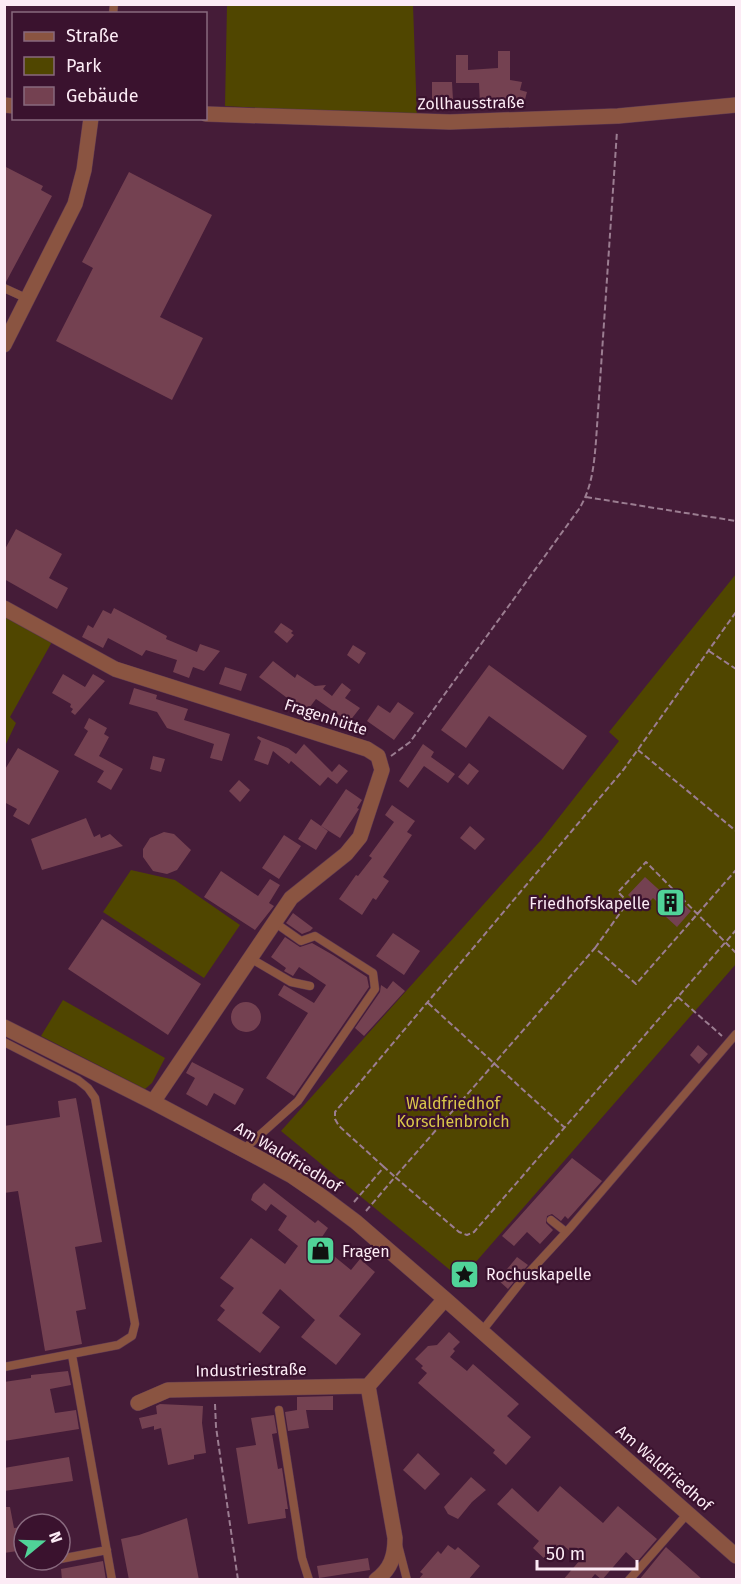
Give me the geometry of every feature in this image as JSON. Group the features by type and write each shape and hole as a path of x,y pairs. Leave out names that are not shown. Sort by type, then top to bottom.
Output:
{"street":[{"name":"Zollhausstraße","path":"207,114 434,122 618,116 736,105"},
{"path":"4,345 75,204 84,170 91,120"},
{"name":"Fragenhütte","path":"4,608 115,669 367,749 381,760"},
{"path":"153,1102 291,898 346,854 360,837 380,780 381,760"},
{"name":"Am Waldfriedhof","path":"4,1027 153,1102 298,1180 350,1218 445,1299 736,1556"},
{"path":"376,1580 391,1563 395,1551 395,1538 368,1386 445,1299"},
{"name":"Industriestraße","path":"138,1403 168,1390 368,1386"}],"lane":[{"path":"4,288 28,299"},
{"path":"243,1150 298,1101 375,989 373,973 315,936 301,941 278,917"},
{"path":"250,958 291,982 310,986"},
{"path":"482,1331 524,1278 736,1034"},
{"path":"4,1042 86,1085 93,1095 135,1318 135,1331 124,1343 72,1355 4,1366"},
{"path":"551,1220 566,1232"},
{"path":"72,1355 112,1580"},
{"path":"279,1410 302,1558 309,1580"},
{"path":"628,1580 688,1513"},
{"path":"395,1538 401,1550 407,1580"},
{"path":"72,1557 107,1550"}],"path":[{"path":"381,760 396,753 410,742 579,510 586,497 596,441 618,116"},
{"path":"586,497 736,521"},
{"path":"736,612 638,750 334,1113 339,1126 456,1229 463,1234 470,1234 478,1228 736,930"},
{"path":"709,651 736,669"},
{"path":"638,750 736,831"},
{"path":"350,1218 395,1177 595,948 628,902 618,892 646,862 736,953"},
{"path":"595,948 636,984 736,870"},
{"path":"678,997 729,1042"},
{"path":"428,1003 564,1128"},
{"path":"350,1218 384,1167"},
{"path":"215,1389 216,1427 238,1580"}],"green space":[{"path":"227,5 413,5 417,117 225,106"},
{"name":"Waldfriedhof Korschenbroich","path":"736,574 736,964 461,1279 281,1131 542,839 619,741 609,732"},
{"path":"5,614 53,640 10,717 16,723 5,746"},
{"path":"131,870 175,880 240,925 204,978 103,912"},
{"path":"63,1000 165,1058 152,1083 145,1089 41,1036"}],"building":[{"path":"498,51 510,51 510,80 522,82 520,90 527,92 523,107 493,102 493,104 480,105 479,83 456,83 456,55 468,55 468,70 498,68"},
{"path":"432,82 452,82 453,100 432,101"},
{"path":"4,166 43,186 41,190 52,196 6,282"},
{"path":"129,172 212,215 160,317 203,338 172,400 56,341 93,268 82,262"},
{"path":"16,529 62,554 49,578 68,588 57,609 4,579 4,551"},
{"path":"114,608 167,636 166,639 197,652 200,644 220,651 204,671 193,667 189,678 173,672 177,660 146,650 142,656 108,638 103,648 82,637 88,625 93,628 103,610 111,614"},
{"path":"281,623 293,631 291,633 294,635 287,643 274,632"},
{"path":"353,645 366,653 359,664 347,655"},
{"path":"273,661 295,678 297,674 315,686 326,685 323,689 332,696 342,683 351,690 345,698 360,708 349,722 316,699 306,712 259,677"},
{"path":"489,665 587,736 563,770 489,716 466,748 441,730"},
{"path":"225,667 247,674 241,691 219,684"},
{"path":"63,674 85,687 93,674 105,681 75,715 71,712 73,709 70,707 71,704 52,693"},
{"path":"134,688 157,695 156,699 188,709 184,720 230,734 222,761 210,758 214,744 167,728 157,712 129,704"},
{"path":"398,702 414,713 394,740 367,721 378,705 390,713"},
{"path":"89,718 107,728 104,734 109,737 99,756 123,769 111,790 97,782 104,771 74,755 88,731 84,728"},
{"path":"258,736 288,748 296,754 304,744 332,772 339,764 348,771 337,784 328,777 320,786 291,761 289,764 273,751 268,765 254,760 261,741 257,738"},
{"path":"423,744 434,752 431,757 455,774 448,783 424,766 408,788 399,781"},
{"path":"18,748 59,771 29,825 13,816 17,809 4,802 4,771"},
{"path":"153,756 165,759 161,772 150,769"},
{"path":"469,763 479,771 468,785 458,777"},
{"path":"239,780 250,790 240,802 229,791"},
{"path":"346,789 362,800 357,808 359,809 340,838 321,826"},
{"path":"392,805 415,821 407,832 412,835 383,877 389,881 376,900 373,898 362,915 339,899 356,875 358,876 372,858 369,856 394,822 385,815"},
{"path":"86,818 94,837 100,834 101,838 110,834 123,846 42,870 31,839"},
{"path":"311,819 328,831 316,850 298,839"},
{"path":"470,826 485,839 475,850 460,838"},
{"path":"164,832 174,834 191,850 177,870 167,874 153,871 143,857 143,849 150,838"},
{"path":"284,835 301,846 279,879 262,868"},
{"path":"221,871 258,896 270,879 280,885 269,903 274,906 255,930 204,897"},
{"name":"Friedhofskapelle","path":"645,877 667,897 671,893 691,911 677,927 665,916 668,912 653,898 643,909 628,895"},
{"path":"293,913 313,928 302,934 286,923"},
{"path":"102,919 201,984 168,1035 68,969"},
{"path":"393,933 420,951 404,975 376,956"},
{"path":"285,937 300,947 312,943 333,955 367,977 369,987 294,1096 266,1078 308,1013 278,995 284,985 314,1003 326,985 299,967 293,976 284,971 286,968 271,957"},
{"path":"393,981 405,991 364,1036 355,1028 380,992 381,985 387,989"},
{"path":"246,1002 257,1006 261,1017 257,1028 246,1032 235,1028 231,1017 235,1006"},
{"path":"698,1045 708,1054 699,1064 690,1055"},
{"path":"192,1062 244,1089 235,1105 214,1093 207,1106 186,1094 195,1078 186,1073"},
{"path":"76,1098 102,1242 75,1247 86,1309 76,1311 82,1344 45,1351 18,1191 4,1193 4,1126 60,1117 58,1101"},
{"path":"572,1158 602,1181 568,1219 565,1216 561,1221 552,1214 547,1216 546,1223 553,1230 540,1244 527,1232 514,1246 502,1236"},
{"path":"264,1183 315,1223 318,1220 328,1228 318,1243 351,1270 360,1259 375,1272 339,1316 361,1334 336,1365 301,1337 315,1320 280,1289 262,1313 280,1327 260,1353 217,1320 225,1310 220,1306 234,1288 220,1278 251,1238 285,1264 298,1246 278,1230 287,1216 271,1204 266,1211 251,1200 253,1194"},
{"path":"517,1257 528,1265 508,1289 498,1280"},
{"path":"449,1332 460,1342 453,1349 455,1351 450,1357 467,1371 473,1364 519,1404 507,1416 531,1437 506,1465 493,1453 495,1450 418,1383 427,1373 415,1359 428,1346 437,1345"},
{"path":"68,1371 71,1385 50,1389 55,1413 76,1410 79,1429 4,1441 4,1382 31,1378 31,1375"},
{"path":"333,1396 333,1410 306,1410 309,1428 288,1431 285,1412 297,1410 297,1397"},
{"path":"160,1404 203,1406 202,1423 206,1453 194,1455 194,1459 168,1465 161,1428 154,1430 154,1426 142,1429 139,1418 157,1414 156,1406"},
{"path":"274,1415 277,1433 272,1434 278,1469 282,1468 288,1509 285,1509 286,1518 248,1524 236,1448 256,1445 251,1418"},
{"path":"418,1453 440,1474 425,1490 403,1470"},
{"path":"69,1457 73,1481 4,1491 4,1468"},
{"path":"471,1477 486,1490 458,1519 448,1514 444,1507"},
{"path":"560,1486 603,1523 618,1506 657,1539 637,1562 626,1552 602,1580 595,1574 590,1580 563,1580 580,1560 563,1545 548,1562 533,1548 539,1541 497,1504 512,1488 538,1512"},
{"path":"4,1507 10,1507 12,1552 4,1553"},
{"path":"187,1518 199,1580 129,1580 121,1539"},
{"path":"448,1545 455,1550 458,1547 480,1566 468,1580 418,1580 423,1574 420,1572 438,1551 441,1554"},
{"path":"667,1548 703,1580 639,1580"},
{"path":"368,1558 370,1570 319,1578 317,1566"},
{"path":"103,1561 106,1580 62,1580 61,1572 72,1572 72,1567"}],"place":[{"name":"Friedhofskapelle","path":"671,903"},
{"name":"Fragen","path":"321,1251"},
{"name":"Rochuskapelle","path":"465,1274"}]}
